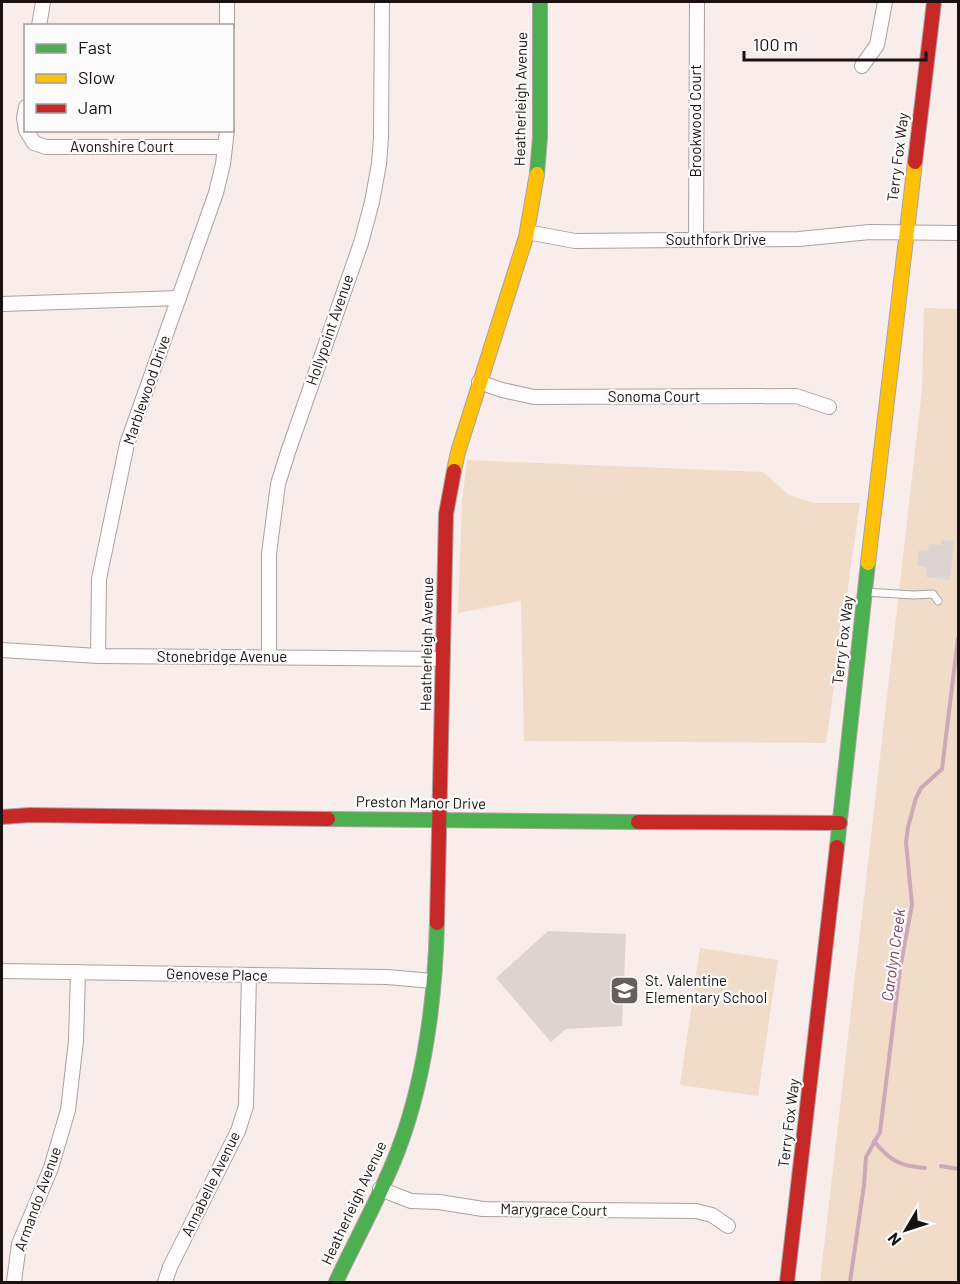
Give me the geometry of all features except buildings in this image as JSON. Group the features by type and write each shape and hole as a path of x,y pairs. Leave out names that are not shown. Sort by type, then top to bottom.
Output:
{"street":[{"path":"39,24 43,2"},
{"path":"227,2 227,24"},
{"name":"Hollypoint Avenue","path":"269,657 269,554 278,484 361,243 379,164 382,2"},
{"name":"Heatherleigh Avenue","path":"336,1282 397,1153 422,1072 436,959 446,514 458,452 527,232 536,182 540,137 540,2"},
{"name":"Brookwood Court","path":"696,240 697,2"},
{"path":"862,66 877,45 882,28 885,2"},
{"name":"Terry Fox Way","path":"787,1282 840,823 847,742 934,2"},
{"name":"Avonshire Court","path":"27,132 34,143 46,147 225,147"},
{"name":"Marblewood Drive","path":"98,656 99,579 127,444 216,193 227,132"},
{"name":"Southfork Drive","path":"527,232 575,241 799,239 870,232 958,233"},
{"path":"2,304 178,298"},
{"name":"Sonoma Court","path":"479,382 534,397 796,396 829,407"},
{"name":"Stonebridge Avenue","path":"2,650 98,656 443,659"},
{"name":"Preston Manor Drive","path":"2,817 41,815 439,818 523,822 840,823"},
{"name":"Genovese Place","path":"2,971 387,977 433,981"},
{"name":"Armando Avenue","path":"15,1282 19,1244 51,1168 68,1110 76,1041 78,972"},
{"name":"Annabelle Avenue","path":"165,1282 170,1267 238,1131 246,1106 249,975"},
{"name":"Marygrace Court","path":"380,1189 411,1201 439,1202 483,1209 696,1211 712,1215 728,1226"}],"lane":[{"path":"865,592 914,595 927,593 933,594 938,601"}],"shaded area":[{"path":"924,308 958,309 958,1282 820,1282 922,390"},
{"path":"467,460 763,472 789,495 814,503 860,503 826,743 524,741 521,601 458,613 462,503"},
{"path":"700,948 778,960 758,1096 680,1085"}],"waterway":[{"name":"Carolyn Creek","path":"850,1282 866,1157 880,1132 900,969 912,905 906,842 908,827 921,788 942,769 958,638"},
{"path":"874,1141 896,1161 909,1166 925,1168"},
{"path":"941,1166 958,1169"}],"traffic: fast":[{"path":"537,174 540,137 540,2"},
{"path":"837,847 868,563"},
{"path":"328,819 638,822"},
{"path":"336,1282 376,1202 397,1153 415,1098 431,1011 437,923"}],"traffic: slow":[{"path":"868,563 915,162"},
{"path":"454,471 526,237 537,174"}],"traffic: jam":[{"path":"915,162 934,2"},
{"path":"437,923 446,514 454,471"},
{"path":"2,817 30,815 328,819"},
{"path":"638,822 840,823"},
{"path":"787,1282 837,847"}],"place":[{"name":"St. Valentine Elementary School","path":"624,990"}]}
